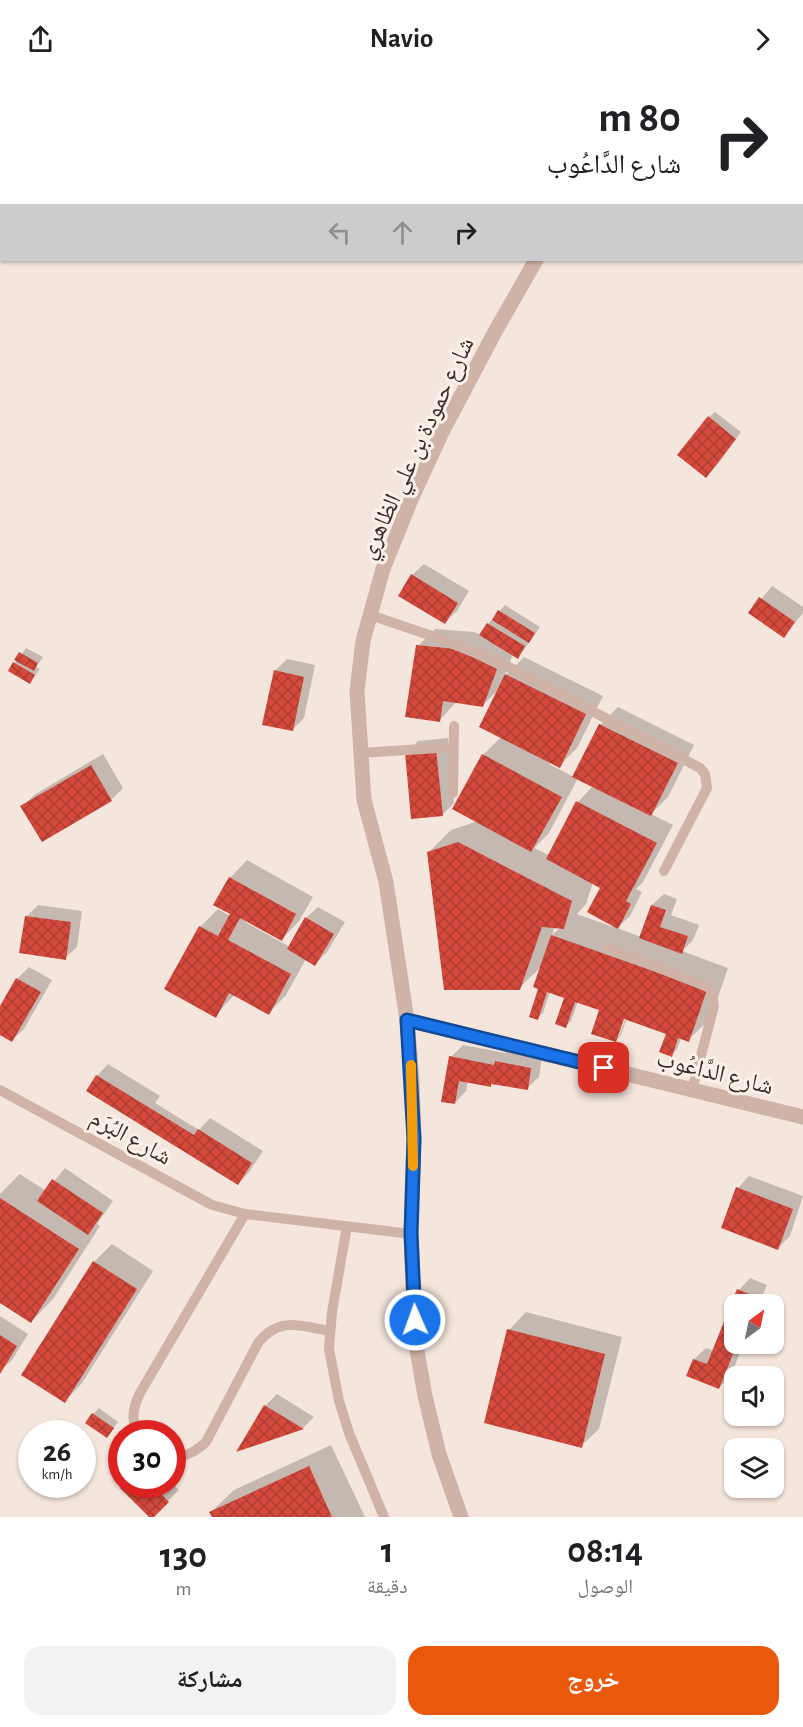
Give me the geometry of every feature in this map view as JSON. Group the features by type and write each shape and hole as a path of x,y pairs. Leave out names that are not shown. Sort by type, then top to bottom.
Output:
{"street":[{"name":"شارع حمودة بن علي الظاهري","path":"461,1517 439,1454 425,1396 415,1339 411,1233 414,1139 407,1020 386,882 364,800 357,691 363,641 370,615 383,569 410,502 442,432 535,261"},
{"name":"شارع الدَّاعُوب","path":"407,1020 803,1117"}],"lane":[{"path":"370,615 499,662 700,768 705,774 707,788 664,872"},
{"path":"453,793 454,726"},
{"path":"360,753 454,747"},
{"path":"609,948 701,984 712,992 715,999 714,1006 692,1090"},
{"name":"شارع البُرَم","path":"0,1090 197,1198 228,1210 245,1214 411,1233"},
{"path":"134,1420 133,1414 140,1393 245,1214"},
{"path":"347,1226 329,1349 339,1401 352,1442 384,1517"},
{"path":"186,1455 198,1450 206,1442 258,1343 265,1334 286,1324 330,1331"}],"building":[{"path":"708,416 736,439 706,478 677,455"},
{"path":"411,574 458,603 445,624 398,596"},
{"path":"759,597 795,622 784,638 748,613"},
{"path":"498,610 535,633 529,643 492,620"},
{"path":"487,623 525,646 518,659 479,635"},
{"path":"416,645 456,649 497,669 483,707 443,701 440,722 405,717"},
{"path":"19,652 38,663 34,671 14,660"},
{"path":"13,662 35,675 30,684 8,671"},
{"path":"274,670 304,677 293,731 262,725"},
{"path":"505,674 586,714 560,768 479,727"},
{"path":"599,724 678,763 651,816 572,777"},
{"path":"436,749 443,816 411,819 405,752"},
{"path":"482,754 562,797 531,852 452,809"},
{"path":"91,765 112,801 42,842 20,806"},
{"path":"576,801 657,843 626,901 631,904 618,929 587,912 600,888 546,859"},
{"path":"458,842 572,901 564,929 542,927 520,990 444,990 427,852"},
{"path":"229,877 296,914 282,941 240,918 228,940 291,974 269,1015 229,993 216,1018 164,989 199,926 218,936 230,914 213,905"},
{"path":"651,905 666,910 660,927 688,936 682,954 639,938"},
{"path":"25,916 71,922 66,960 19,953"},
{"path":"305,917 334,934 315,966 287,949"},
{"path":"551,935 707,990 689,1042 678,1038 672,1057 659,1052 666,1034 624,1019 616,1042 591,1034 599,1010 575,1002 566,1028 555,1024 564,998 547,992 538,1020 529,1017 538,989 533,987"},
{"path":"16,978 41,992 12,1042 0,1035 0,1006"},
{"path":"449,1056 494,1065 495,1061 531,1068 528,1090 491,1084 491,1087 459,1081 455,1104 441,1102"},
{"path":"96,1075 194,1135 198,1129 252,1163 238,1185 86,1091"},
{"path":"52,1179 103,1213 88,1235 37,1201"},
{"path":"736,1187 793,1209 778,1250 721,1228"},
{"path":"0,1198 79,1249 31,1323 0,1303"},
{"path":"93,1261 137,1289 65,1403 21,1375"},
{"path":"737,1289 749,1294 735,1294"},
{"path":"724,1322 724,1354 733,1354 728,1366 724,1366 724,1376 719,1389 686,1376 693,1359 707,1364"},
{"path":"507,1329 605,1354 582,1448 484,1423"},
{"path":"0,1335 17,1346 0,1374"},
{"path":"264,1405 304,1429 236,1452"},
{"path":"92,1413 108,1424 107,1438 96,1430 96,1420 87,1420"},
{"path":"309,1466 332,1517 212,1517 209,1512"},
{"path":"130,1498 165,1498 169,1502 154,1517 149,1517"}],"slow traffic":[{"path":"411,1065 413,1166"}],"route":[{"path":"415,1320 411,1233 414,1139 407,1020 604,1068"}]}
